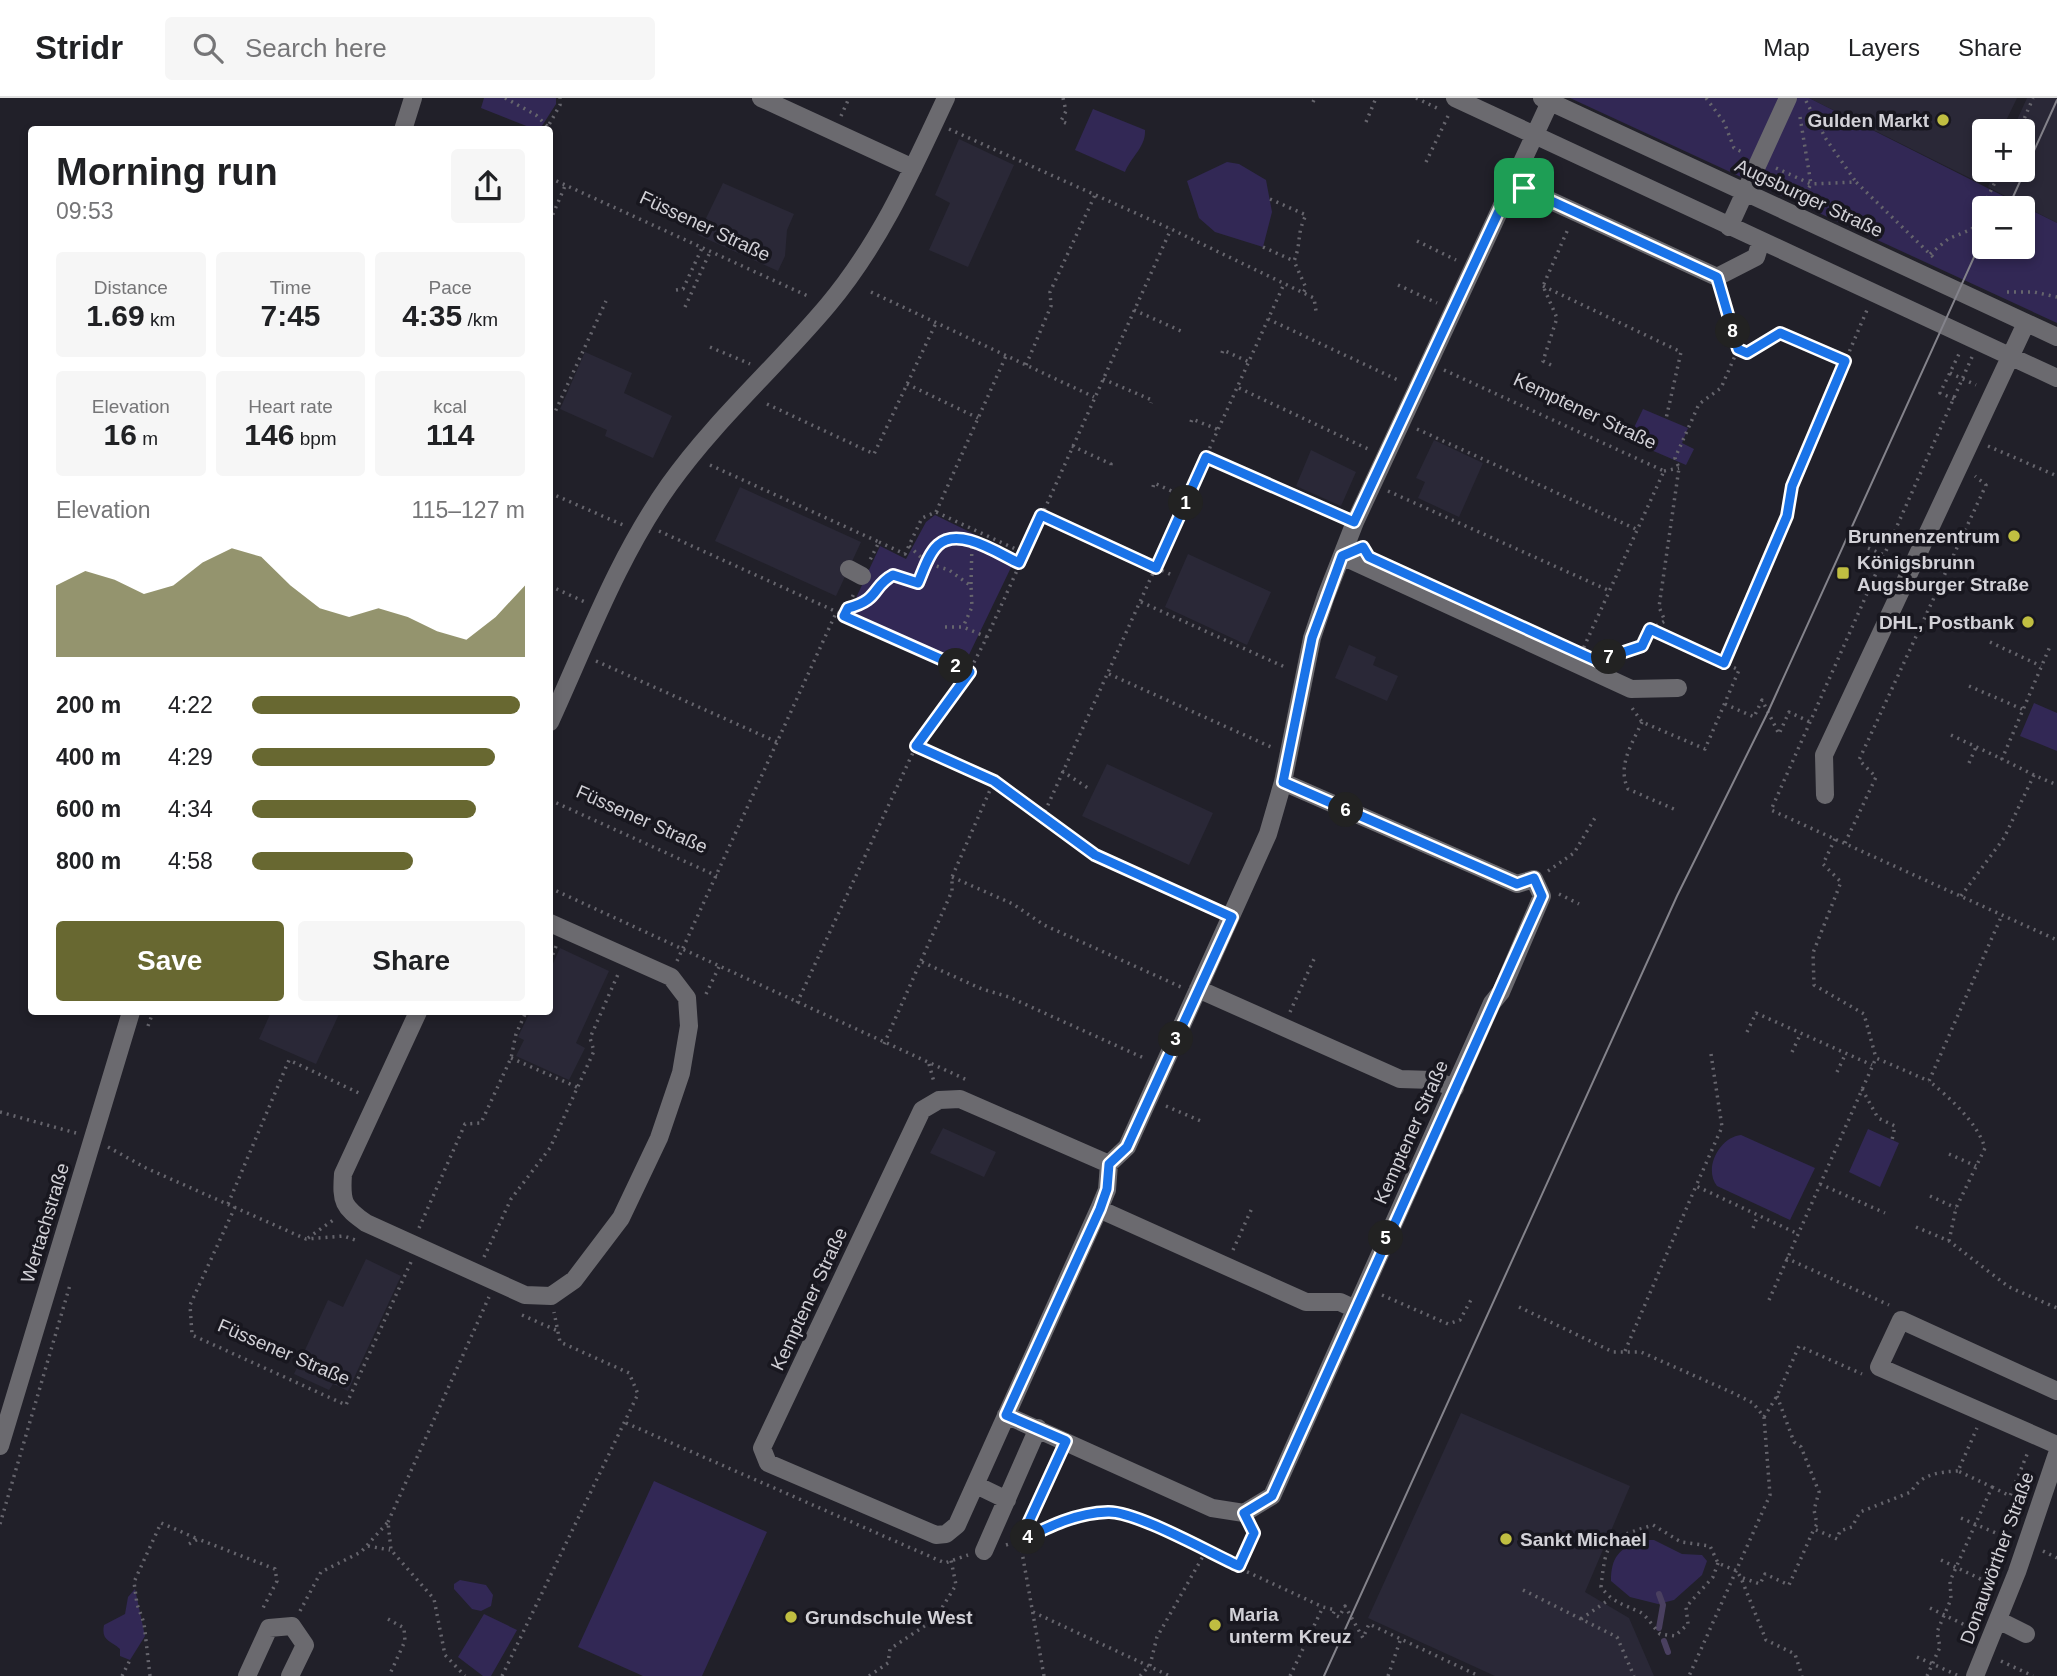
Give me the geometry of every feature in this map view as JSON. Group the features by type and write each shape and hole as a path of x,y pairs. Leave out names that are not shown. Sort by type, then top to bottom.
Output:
{"street":[{"path":"404,126 413,98"},
{"path":"761,98 913,168"},
{"path":"553,715 600,608 641,528 700,443 828,305 889,220 946,98"},
{"path":"1109,1164 1127,1147 1268,834 1283,782 1312,638 1354,522 1534,135 1546,100"},
{"name":"Augsburger Straße","path":"1546,100 2057,337"},
{"path":"1729,227 1759,161 1793,104"},
{"path":"1452,106 1534,135 2057,378"},
{"path":"1512,183 1717,277 1756,257 1762,241"},
{"path":"1825,795 1824,755 2026,323"},
{"path":"1342,556 1578,659 1631,689 1678,688"},
{"path":"1283,782 1517,884 1534,878"},
{"name":"Kemptener Straße","path":"1244,1513 1272,1496 1347,1305 1364,1287 1542,896 1534,878"},
{"path":"417,1015 343,1174 342,1192 347,1210 366,1223 525,1295 551,1296 574,1280 621,1218 659,1138 681,1073 689,1026 687,998 671,976 553,924"},
{"name":"Kemptener Straße","path":"1197,992 1283,1026 1400,1079 1433,1080 1455,1088"},
{"name":"Wertachstraße","path":"0,1446 130,1015"},
{"name":"Kemptener Straße","path":"960,1099 1109,1164 1107,1189 1100,1209 976,1485 957,1525 946,1534 936,1535 768,1463 762,1448 922,1110 939,1100 960,1099"},
{"path":"1100,1209 1306,1302 1347,1305"},
{"path":"2057,1391 1901,1320 1880,1367 2057,1445"},
{"path":"1006,1415 1212,1508 1244,1513"},
{"path":"984,1551 1038,1428"},
{"name":"Donauwörther Straße","path":"1976,1676 2010,1592 2035,1549 2057,1454"},
{"path":"976,1485 1007,1500"},
{"path":"1998,1620 2026,1634"},
{"path":"247,1676 269,1628 292,1626 305,1645 290,1676"}],"path":[{"path":"505,98 536,115 545,126"},
{"path":"548,126 560,105 560,98"},
{"path":"1063,98 1066,111 1061,121 1068,124"},
{"path":"1366,122 1376,98"},
{"path":"1706,98 1724,122 1734,148 1811,184 1856,182"},
{"path":"1804,98 1831,147 1856,182 1939,263"},
{"path":"2024,119 2034,98"},
{"path":"1793,104 1811,184"},
{"path":"1426,162 1452,106"},
{"path":"935,122 1171,229 1314,298 1316,311"},
{"name":"Füssener Straße","path":"553,180 828,305"},
{"path":"1930,254 1948,239 1972,229 1995,182"},
{"path":"553,214 565,186"},
{"path":"1026,365 1051,306 1050,292 1095,195"},
{"path":"1270,199 1306,215 1297,233 1300,246 1294,261"},
{"path":"1551,365 1543,361 1557,318 1543,286 1569,226 1591,219"},
{"path":"553,889 797,1003 916,746 970,672 987,637 1171,229"},
{"path":"1418,241 1473,267"},
{"path":"1263,247 1294,261 1306,288 1303,293"},
{"path":"676,290 683,289 702,248"},
{"path":"685,307 710,252"},
{"path":"1578,659 1597,661 1642,646 1650,629 1665,621 1660,607 1679,468 1675,458 1699,404 1721,388 1738,349 1717,277"},
{"path":"1042,818 1283,284"},
{"path":"1398,285 1454,310"},
{"path":"1543,286 1681,352 1666,419"},
{"path":"871,292 1094,397"},
{"path":"2002,292 2034,292 2057,297"},
{"path":"1724,663 1787,516 1792,486 1876,293"},
{"path":"553,411 555,412 570,382 606,301"},
{"path":"1134,310 1181,331 1179,334"},
{"path":"1268,319 1418,389"},
{"path":"767,404 874,454 936,323"},
{"path":"1738,349 1747,353 1780,333 1845,361"},
{"path":"710,348 755,366"},
{"path":"1222,353 1223,350 1249,362"},
{"path":"1954,399 1940,393 1960,352"},
{"path":"710,465 905,554 922,518 936,512 1006,356"},
{"path":"1972,357 1771,810 2057,940"},
{"name":"Kemptener Straße","path":"1430,363 1664,471 1578,659"},
{"path":"1950,373 1994,394"},
{"path":"1103,379 1152,401 1151,403"},
{"path":"907,384 978,418"},
{"path":"1238,387 1386,457"},
{"path":"1191,422 1192,419 1219,430"},
{"path":"1402,423 1638,530"},
{"path":"1980,454 1990,434"},
{"path":"1985,444 2057,476"},
{"path":"1072,446 1111,464 1110,468"},
{"path":"2012,456 2016,448"},
{"path":"1206,457 1354,522"},
{"path":"1664,471 1679,468"},
{"path":"1845,843 1876,777 1859,760 1986,485 1972,473"},
{"path":"1153,487 1154,483 1188,498"},
{"path":"1373,484 1610,592"},
{"path":"553,494 641,528 970,672"},
{"path":"936,512 1024,553"},
{"path":"1041,515 1171,575"},
{"path":"848,608 865,604 876,595 886,579 893,575 918,583 939,545 954,538 972,542 1019,563"},
{"path":"844,616 855,573 879,542"},
{"path":"963,627 972,607 972,542"},
{"path":"909,546 927,563 949,570 971,586"},
{"path":"1868,548 1884,555"},
{"path":"553,587 600,608"},
{"path":"1141,602 1284,668 1306,673"},
{"name":"Füssener Straße","path":"671,976 836,613"},
{"path":"944,627 963,627 987,637"},
{"path":"1626,699 1642,722 1705,749 1739,670 1650,629"},
{"path":"1990,642 2041,666"},
{"path":"2002,759 2051,644"},
{"path":"579,654 777,742"},
{"path":"1108,674 1289,755"},
{"path":"1969,686 2022,709"},
{"path":"1726,704 1754,717 1766,693"},
{"path":"1762,700 1779,734 1792,705"},
{"path":"1789,712 1810,722"},
{"path":"1642,722 1624,766 1623,778 1628,789 1676,810"},
{"path":"1951,735 2057,785"},
{"path":"916,746 994,781 1095,855 1232,917"},
{"path":"1969,763 1976,747"},
{"path":"1062,772 1091,790"},
{"path":"1961,896 2004,838 2034,775"},
{"path":"884,1044 952,891 953,877 994,781"},
{"name":"Füssener Straße","path":"553,801 717,876"},
{"path":"1534,878 1559,865 1564,857 1574,853 1596,816"},
{"path":"1769,1300 1876,1058 1864,1014 1814,985 1813,953 1841,882 1823,864 1835,839"},
{"path":"953,877 1013,904 1044,925 1197,992"},
{"path":"1928,1081 2002,915"},
{"path":"477,1273 511,1199 550,1148 579,1088 594,1051 590,1038 626,957"},
{"path":"1283,1026 1314,960"},
{"path":"921,962 982,989 1009,997 1164,1068"},
{"path":"1747,1032 1756,1013 1872,1065"},
{"path":"145,1036 152,1015"},
{"path":"413,1243 465,1124 481,1123 511,1058 516,1034 525,1015"},
{"path":"1792,1052 1801,1033"},
{"path":"1837,1072 1846,1053"},
{"path":"1625,1352 1722,1127 1712,1055"},
{"path":"511,1058 579,1088"},
{"path":"1876,1058 1928,1081 1951,1098 1982,1139 1985,1149 1956,1208 1948,1241"},
{"path":"228,1204 289,1060 366,1096"},
{"path":"1862,1089 1878,1118 1895,1126 1892,1140"},
{"path":"1150,1097 1203,1122"},
{"path":"0,1112 92,1138"},
{"path":"106,1162 114,1136"},
{"path":"110,1149 146,1168 306,1239 344,1236 356,1241"},
{"path":"1949,1154 1976,1166"},
{"path":"1821,1184 1885,1213"},
{"path":"1696,1186 1797,1233"},
{"path":"1930,1196 1956,1208"},
{"name":"Füssener Straße","path":"235,1208 190,1305 192,1335 346,1405 410,1264"},
{"path":"1226,1266 1252,1208"},
{"path":"306,1239 347,1210"},
{"path":"1753,1228 1758,1215"},
{"path":"1916,1227 1948,1241 2009,1287 2057,1308"},
{"path":"400,1259 421,1269"},
{"path":"292,1626 321,1572 368,1546 388,1522 496,1282"},
{"path":"0,1524 71,1283"},
{"path":"1364,1287 1448,1324 1460,1320 1472,1298"},
{"path":"477,1294 498,1304"},
{"path":"502,1676 638,1394 629,1373 560,1342 551,1296"},
{"path":"1518,1307 1613,1352 1641,1352 1731,1392 1753,1403 1764,1417 1770,1495 1689,1676"},
{"path":"519,1313 558,1331"},
{"path":"1764,1417 1777,1396 1799,1346"},
{"path":"1741,1578 1760,1584 1765,1574 1789,1584 1817,1524 1814,1510 1819,1492 1801,1447 1794,1442 1777,1396"},
{"path":"626,1423 945,1563"},
{"path":"1958,1471 1978,1425"},
{"path":"1044,1676 1020,1541 1066,1441"},
{"path":"1814,1530 1837,1539 1840,1531 1852,1527 1860,1512 1911,1492 1917,1482 1937,1472 1958,1471 2010,1496 2030,1447"},
{"path":"1927,1676 1940,1647 1937,1632 1951,1599 1950,1581 1992,1487"},
{"path":"1020,1541 1065,1519 1110,1512 1129,1517 1323,1607 1335,1610 1333,1614 1339,1617 1345,1606 1363,1639 1369,1624 1400,1641 1479,1676"},
{"path":"1239,1566 1254,1533 1244,1513"},
{"path":"1961,1518 2057,1558"},
{"path":"388,1522 391,1550 433,1599 445,1655 465,1676"},
{"path":"150,1676 144,1623 137,1604 134,1582 161,1523 229,1556 235,1551 275,1569 277,1581 261,1614"},
{"path":"1718,1563 1713,1577 1686,1607 1688,1623 1675,1636 1660,1634 1642,1613 1623,1608 1610,1599 1601,1587 1605,1552 1620,1535 1653,1525 1681,1542 1710,1546 1718,1563 1737,1571 1766,1640 1795,1654 1802,1676"},
{"path":"189,1544 198,1539"},
{"path":"368,1546 391,1550"},
{"path":"1140,1676 1150,1665 1157,1637 1206,1551"},
{"path":"869,1676 888,1663 890,1649 935,1619 956,1585 951,1560"},
{"path":"1941,1560 2010,1592"},
{"path":"1523,1590 1617,1637 1634,1676"},
{"path":"1581,1619 1610,1599"},
{"path":"1290,1676 1323,1607"},
{"path":"1930,1608 1991,1638"},
{"path":"1033,1612 1170,1676"},
{"path":"388,1619 404,1628 405,1641 389,1676"},
{"path":"1388,1676 1400,1641"},
{"path":"1917,1657 1958,1676"},
{"path":"122,1676 130,1660"},
{"path":"2001,1661 2033,1676"}],"shaded area":[{"path":"484,98 556,98 556,104 542,126 526,126 481,108"},
{"path":"1570,98 1809,98 2003,196 1972,196 1972,259 2035,259 2035,212 2057,223 2057,323"},
{"path":"1809,98 2017,98 2007,119 1972,119 1972,179"},
{"path":"2027,98 2057,98 2057,223 2035,212 2035,196 2005,196 1988,187 1990,182 2035,182 2035,119 2017,119"},
{"path":"1093,109 1145,130 1141,147 1125,172 1075,150"},
{"path":"959,139 1014,165 968,267 929,250 950,203 935,195"},
{"path":"1227,162 1239,164 1266,180 1272,212 1263,247 1215,232 1199,218 1187,181"},
{"path":"723,183 794,214 787,230 785,256 778,271 698,235"},
{"path":"585,352 632,373 624,393 672,416 653,458 605,436 607,430 560,409"},
{"path":"1643,409 1688,428 1682,443 1694,449 1686,465 1628,440"},
{"path":"1434,440 1483,463 1459,517 1418,498 1425,482 1416,478"},
{"path":"1311,450 1356,472 1341,506 1296,486"},
{"path":"740,487 861,542 836,596 715,541"},
{"path":"935,515 1017,555 965,663 850,611 880,546 906,559 926,522"},
{"path":"1188,554 1271,592 1247,645 1165,607"},
{"path":"1349,645 1376,657 1373,665 1398,676 1387,701 1335,678"},
{"path":"2034,703 2057,713 2057,751 2020,736"},
{"path":"1107,764 1213,813 1189,865 1082,816"},
{"path":"560,948 609,971 576,1043 585,1048 569,1080 516,1056 524,1040 518,1037 529,1015 553,1015 553,963"},
{"path":"270,1015 339,1015 316,1064 259,1039"},
{"path":"943,1128 996,1152 984,1177 930,1153"},
{"path":"1868,1129 1899,1143 1880,1187 1849,1172"},
{"path":"1741,1135 1815,1168 1790,1220 1717,1186 1712,1171 1716,1154 1726,1141"},
{"path":"366,1259 401,1276 348,1391 333,1384 329,1390 294,1374 328,1300 343,1307"},
{"name":"Sankt Michael","path":"1461,1413 1630,1486 1585,1592 1629,1618 1654,1676 1495,1676 1368,1618"},
{"path":"654,1481 767,1532 702,1676 643,1676 578,1647"},
{"path":"1639,1540 1654,1540 1682,1554 1702,1555 1707,1561 1702,1575 1674,1600 1658,1604 1630,1597 1611,1581 1611,1573 1618,1555"},
{"path":"460,1580 486,1585 493,1595 491,1606 481,1611 472,1609 454,1589 454,1584"},
{"path":"135,1589 145,1636 130,1660 120,1656 120,1649 107,1640 103,1630 104,1625 125,1614 128,1597"},
{"path":"484,1614 517,1630 491,1676 483,1676 458,1657"}],"waterway":[{"path":"1659,1594 1663,1605 1659,1628"},
{"path":"1664,1641 1668,1652"}],"tram line":[{"path":"2013,196 2057,100"},
{"path":"1324,1676 1677,896 1768,712 1973,259"}],"place":[{"name":"Gulden Markt","path":"1943,120"},
{"name":"Brunnenzentrum","path":"2014,536"},
{"name":"Königsbrunn Augsburger Straße","path":"1843,573"},
{"name":"DHL, Postbank","path":"2028,622"},
{"name":"Sankt Michael","path":"1506,1539"},
{"name":"Grundschule West","path":"791,1617"},
{"name":"Maria unterm Kreuz","path":"1215,1625"}],"route":[{"path":"1512,183 1524,188 1717,277 1738,349 1747,353 1780,333 1845,361 1792,486 1787,516 1724,663 1650,629 1642,646 1597,661 1369,557 1363,547 1342,556 1312,638 1283,782 1517,884 1534,878 1542,896 1272,1496 1244,1513 1254,1533 1239,1566 1129,1517 1110,1512 1065,1519 1020,1541 1066,1441 1006,1415 1100,1209 1107,1189 1109,1164 1127,1147 1232,917 1095,855 994,781 916,746 970,672 844,616 848,608 865,604 876,595 882,583 893,575 918,583 939,545 954,538 976,543 1019,563 1041,515 1156,568 1206,457 1354,522 1512,183"}]}
